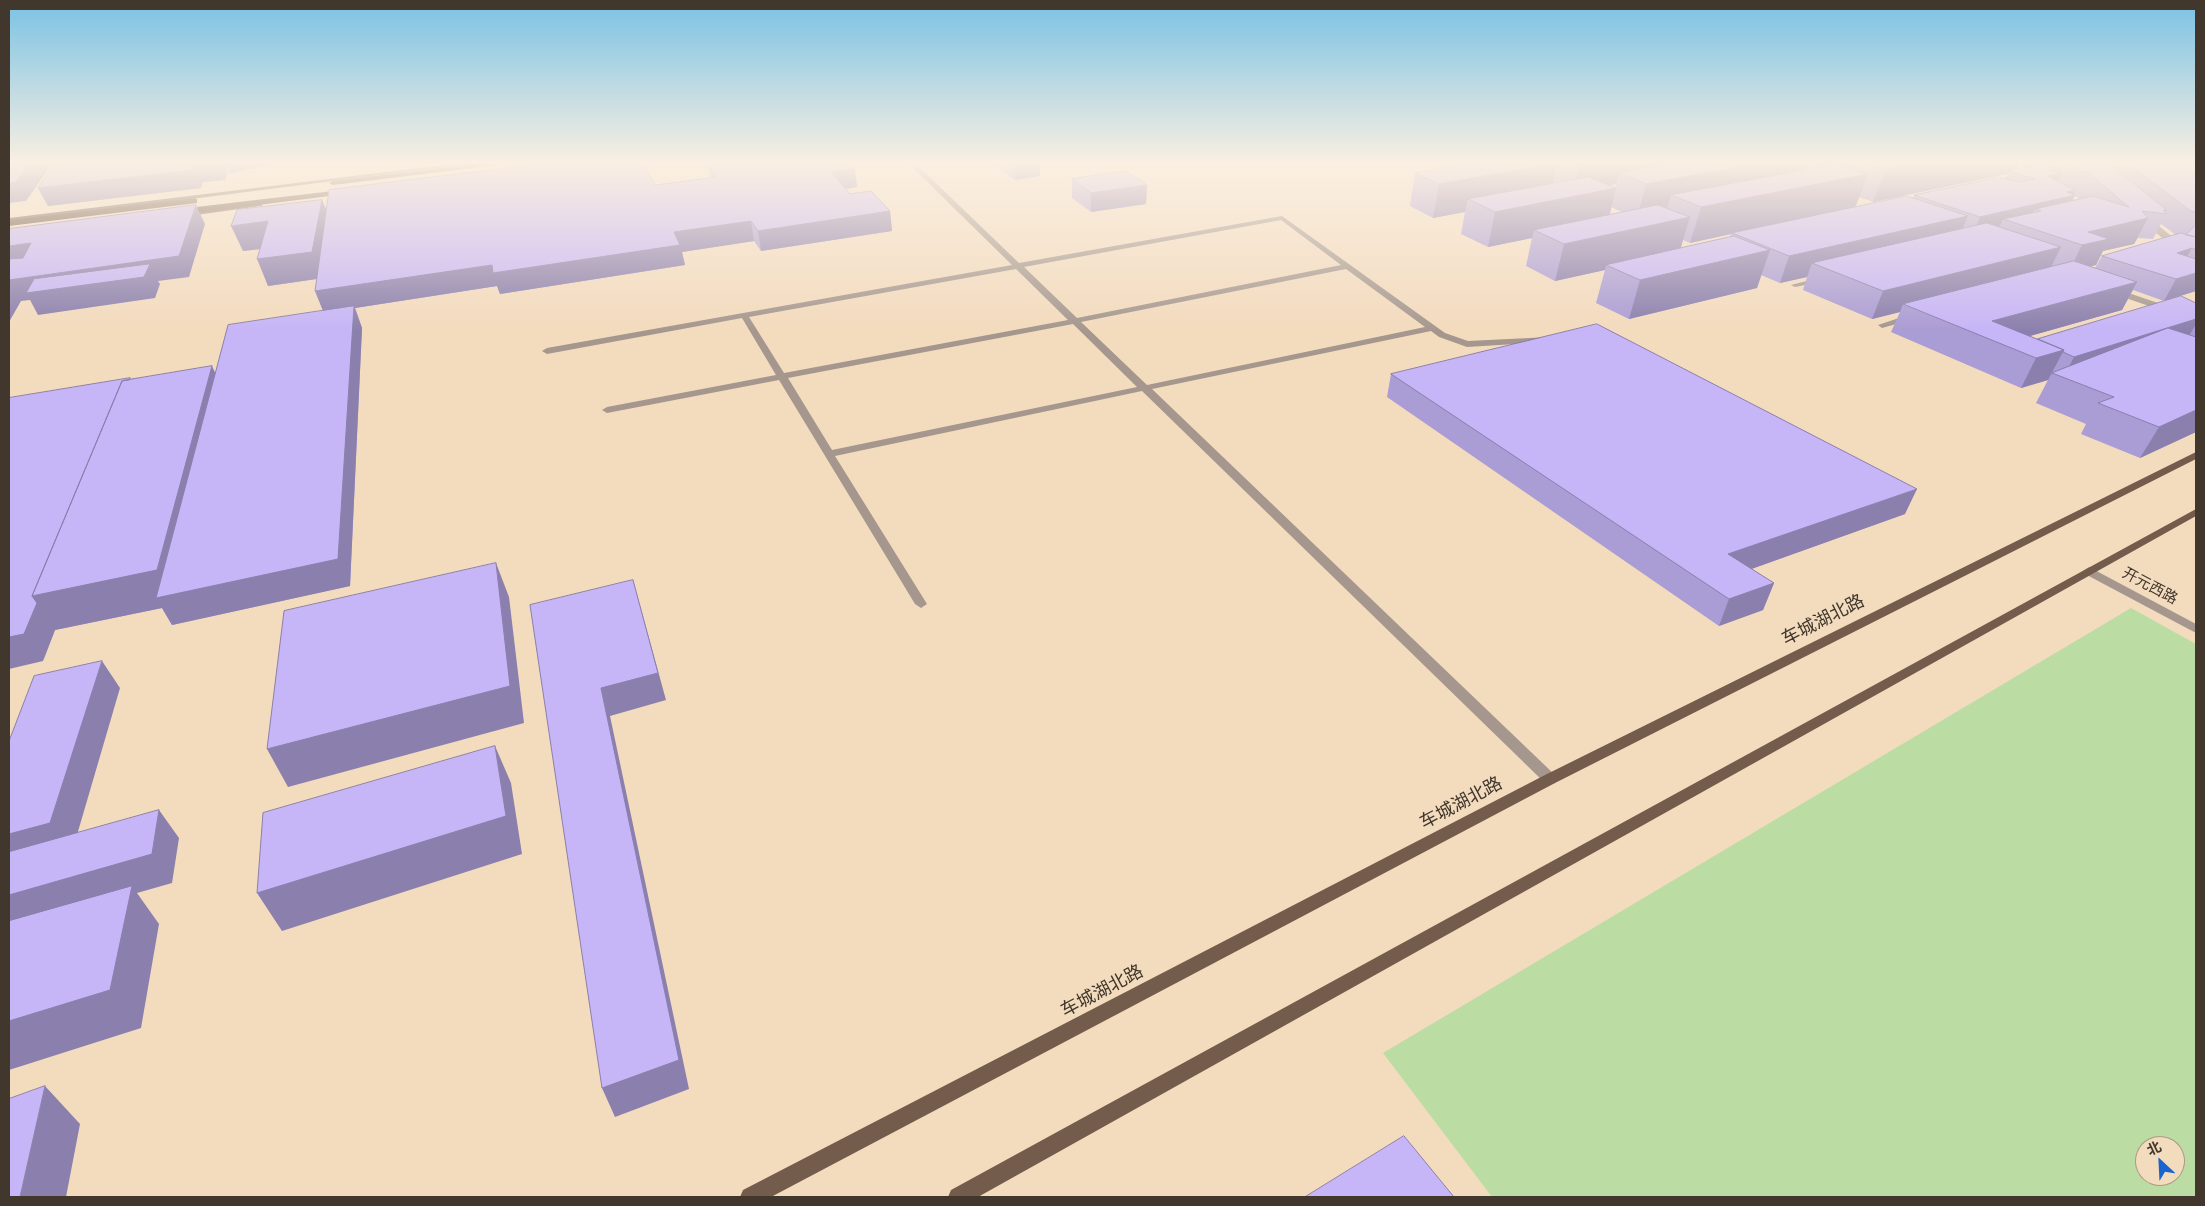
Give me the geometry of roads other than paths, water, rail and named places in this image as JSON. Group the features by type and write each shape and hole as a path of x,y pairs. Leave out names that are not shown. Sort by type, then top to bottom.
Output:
{"highway":[{"path":"9,222 33,219"}],"main road":[{"path":"9,222 30,219"},
{"name":"车城湖北路","path":"750,1197 1550,780 2196,455"},
{"path":"958,1197 2196,512"}],"street":[{"path":"969,219 1550,780"},
{"path":"547,351 1275,219"},
{"path":"1284,219 1442,336 1467,344 1552,339"},
{"path":"2145,219 2178,246 2169,248"},
{"path":"607,410 1075,321 1348,266"},
{"path":"1795,286 1833,276"},
{"path":"2106,288 2196,320"},
{"path":"2150,316 2187,304"},
{"path":"744,315 921,604"},
{"path":"1882,325 1920,315"},
{"path":"829,454 1432,328"},
{"name":"开元西路","path":"2089,571 2196,629"}]}
